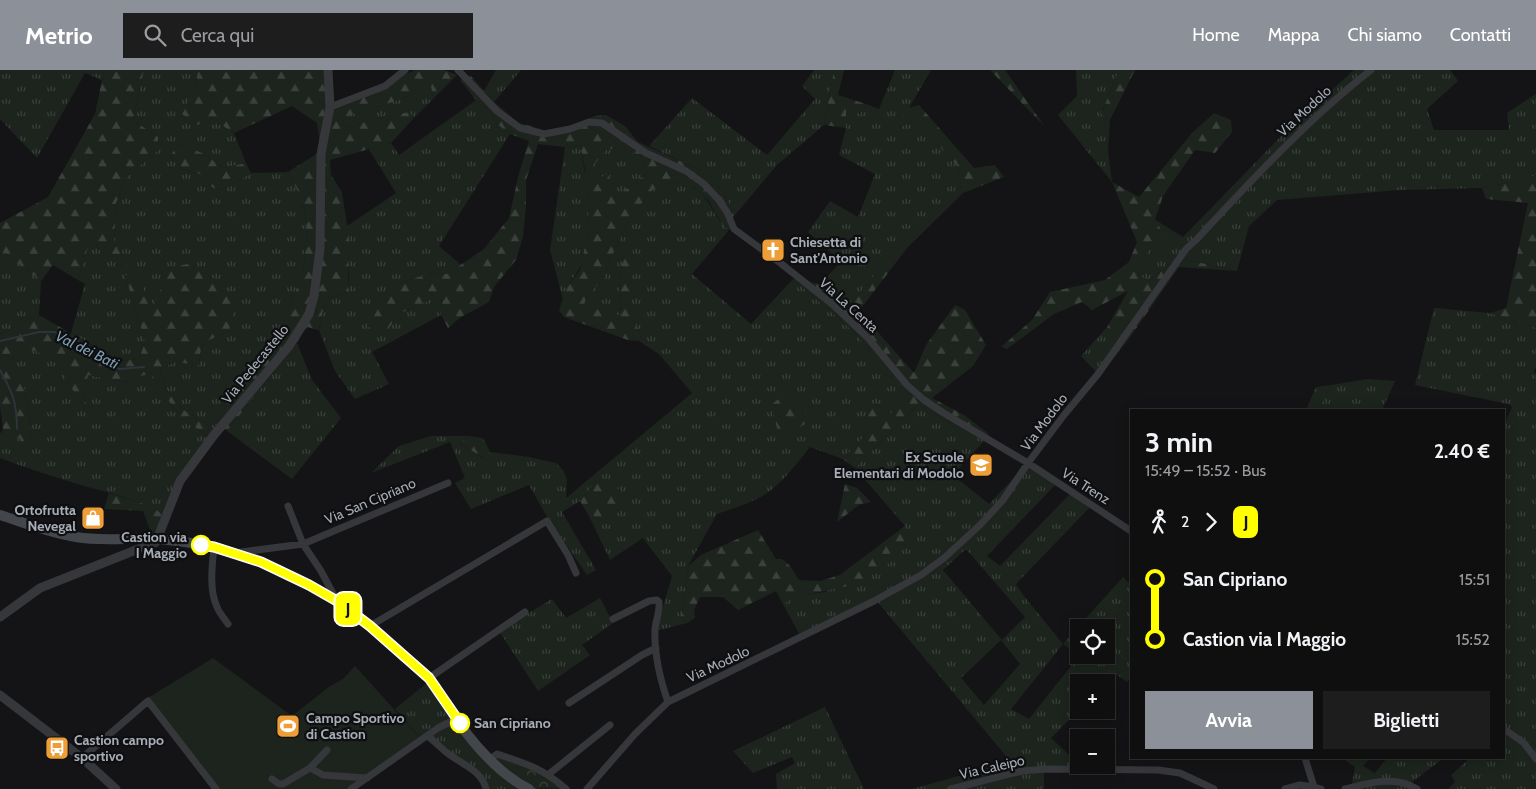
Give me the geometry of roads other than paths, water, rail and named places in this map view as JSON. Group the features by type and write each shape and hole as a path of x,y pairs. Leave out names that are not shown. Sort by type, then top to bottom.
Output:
{"main road":[{"name":"Via San Cipriano","path":"0,515 75,537 107,540 158,539 214,547 261,562 287,574 337,601 370,626 429,678 456,719 490,759 506,775 530,789"}],"street":[{"name":"Via Pedecastello","path":"158,539 180,481 214,436 289,346 309,314 314,296 320,249 322,142 330,107 328,70"},
{"path":"330,107 385,86 405,70"},
{"name":"Via La Centa","path":"458,70 498,111 520,128 544,134 570,129 589,122 602,123 646,153 686,171 704,184 718,199 727,212 734,229 832,304 868,338 907,385 924,400 1028,463"},
{"name":"Via Modolo","path":"587,789 635,734 668,702 842,617 921,575 944,558 980,525 1003,500 1064,415 1098,374 1186,249 1280,150 1341,94 1371,70"},
{"name":"Via Trenz","path":"1028,463 1130,529"},
{"name":"Via San Cipriano","path":"232,553 302,544 448,482"},
{"name":"Via San Cipriano","path":"288,506 302,544 321,570 337,601"},
{"path":"370,626 547,521 576,572"},
{"path":"0,617 40,588 150,545 158,539"},
{"path":"214,547 212,560 213,594 217,608 228,624"},
{"path":"613,619 649,601 658,601 660,606 655,628 656,648 663,687 668,702"},
{"path":"429,678 525,612"},
{"path":"569,703 642,655 656,648"},
{"path":"0,696 82,758 116,789"},
{"path":"82,758 148,701 216,789"},
{"path":"351,789 456,719"},
{"path":"549,774 610,725"},
{"path":"1505,729 1524,743 1536,759"},
{"path":"428,736 446,753 468,766 482,780 486,789"},
{"path":"272,779 279,784 283,784 310,768 327,750"},
{"path":"490,759 497,754 534,766 549,774 566,789"},
{"path":"1305,759 1317,788"},
{"path":"310,768 323,775 367,778"},
{"name":"Via Caleipo","path":"951,789 1022,771 1046,769 1158,770 1180,773 1214,789"},
{"path":"1345,789 1386,781 1408,784 1417,789"},
{"path":"1285,789 1300,785 1317,788"}],"waterway":[{"name":"Val dei Bati","path":"0,341 39,332 55,332 119,369 144,367"},
{"name":"Val dei Bati","path":"0,370 13,398 17,429"}],"place":[{"name":"Chiesetta di Sant'Antonio","path":"773,250"},
{"name":"Ex Scuole Elementari di Modolo","path":"981,465"},
{"name":"Ortofrutta Nevegal","path":"93,518"},
{"name":"Castion via I Maggio","path":"201,545"},
{"name":"San Cipriano","path":"460,723"},
{"name":"Campo Sportivo di Castion","path":"288,726"},
{"name":"Castion campo sportivo","path":"57,748"}]}
